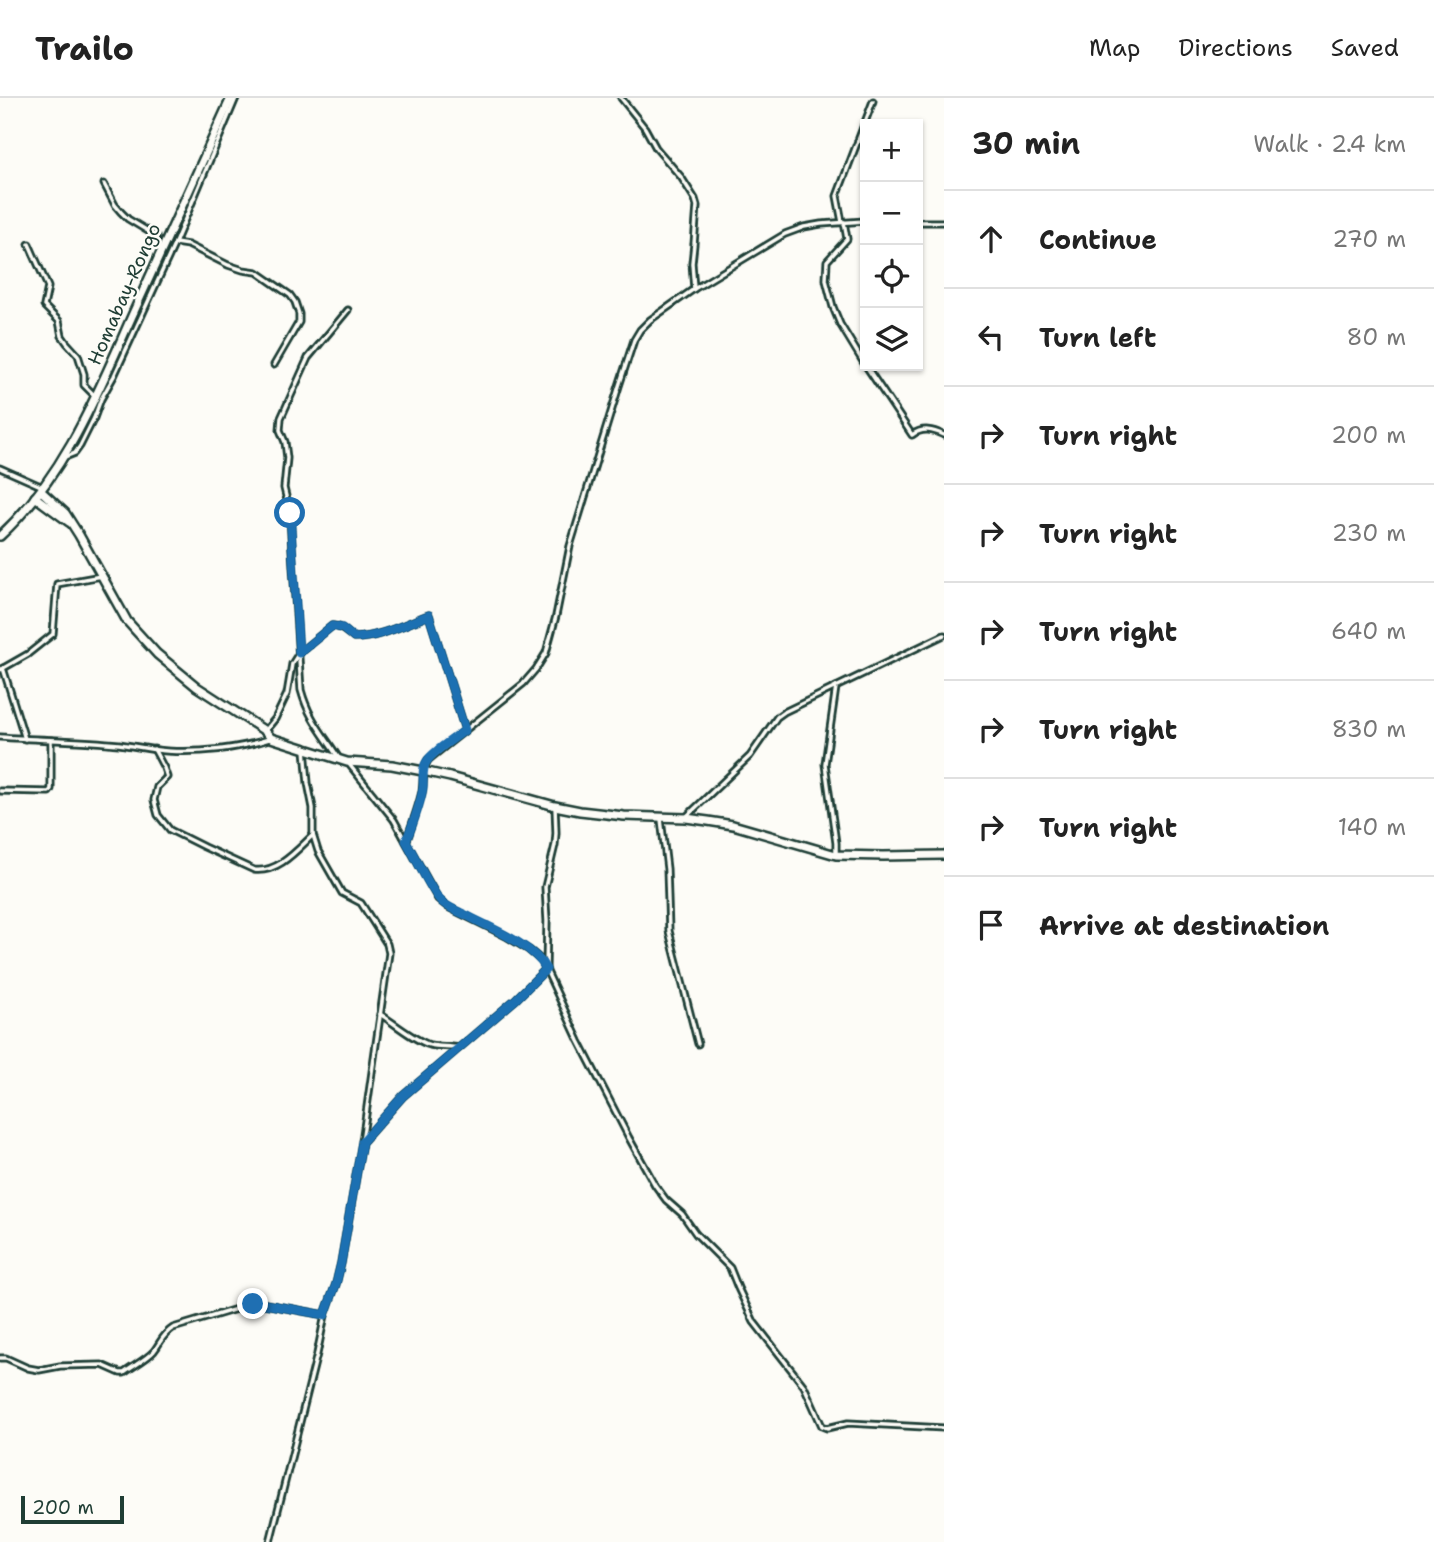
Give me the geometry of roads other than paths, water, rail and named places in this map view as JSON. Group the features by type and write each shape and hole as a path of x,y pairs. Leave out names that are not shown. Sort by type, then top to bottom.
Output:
{"highway":[{"name":"Homabay-Rongo","path":"0,536 40,492 98,398 231,98"},
{"path":"40,492 65,513 128,621 157,654 197,687 265,731 271,738 343,760 423,771 580,811 624,816 686,817 733,825 836,855 944,855"}],"street":[{"path":"132,325 175,243 236,98"},
{"path":"621,98 645,128 656,148 694,195 697,206 692,263 694,289"},
{"path":"860,356 839,324 826,280 827,261 847,239 837,196 873,101"},
{"path":"104,184 115,205 128,219 156,236 157,246 162,249"},
{"path":"406,841 415,818 423,788 423,771 428,760 523,684 546,653 570,546 634,341 644,325 694,289 785,234 804,228 860,221"},
{"path":"923,222 944,222"},
{"path":"175,243 188,245 228,265 257,272 290,295 295,302 299,322 274,365"},
{"path":"29,244 48,287 44,306 59,321 62,336 78,355 86,388 98,398"},
{"path":"348,310 308,358 281,418 280,426 286,450 284,488 290,513 301,690 313,721 394,820 438,900 506,936 542,961 579,1041 655,1185 696,1234 730,1268 754,1322 804,1386 822,1426 827,1428 848,1423 944,1428"},
{"path":"870,371 912,435 924,429 944,435"},
{"path":"0,468 40,492"},
{"path":"25,739 2,669 28,654 53,634 57,584 101,576"},
{"path":"265,731 281,708 287,694 292,664 299,653 332,626 342,628 354,638 362,638 429,615 465,730"},
{"path":"686,817 750,756 783,712 944,635"},
{"path":"836,687 825,764 836,855"},
{"path":"0,737 183,751 256,743 271,738"},
{"path":"0,791 49,792 51,740"},
{"path":"154,749 167,776 157,788 154,800 158,815 170,830 254,870 262,871 286,860 313,835"},
{"path":"270,1542 325,1315 341,1263 362,1142 389,949 360,903 340,889 318,851 313,835 313,808 305,749"},
{"path":"362,1142 403,1096 515,1000 546,969 545,887 555,845 555,806"},
{"path":"660,816 667,869 669,931 698,1044"},
{"path":"380,1014 424,1043 459,1048"},
{"path":"0,1358 39,1370 60,1366 102,1365 124,1373 154,1351 173,1328 235,1309 265,1304 325,1315"}]}
